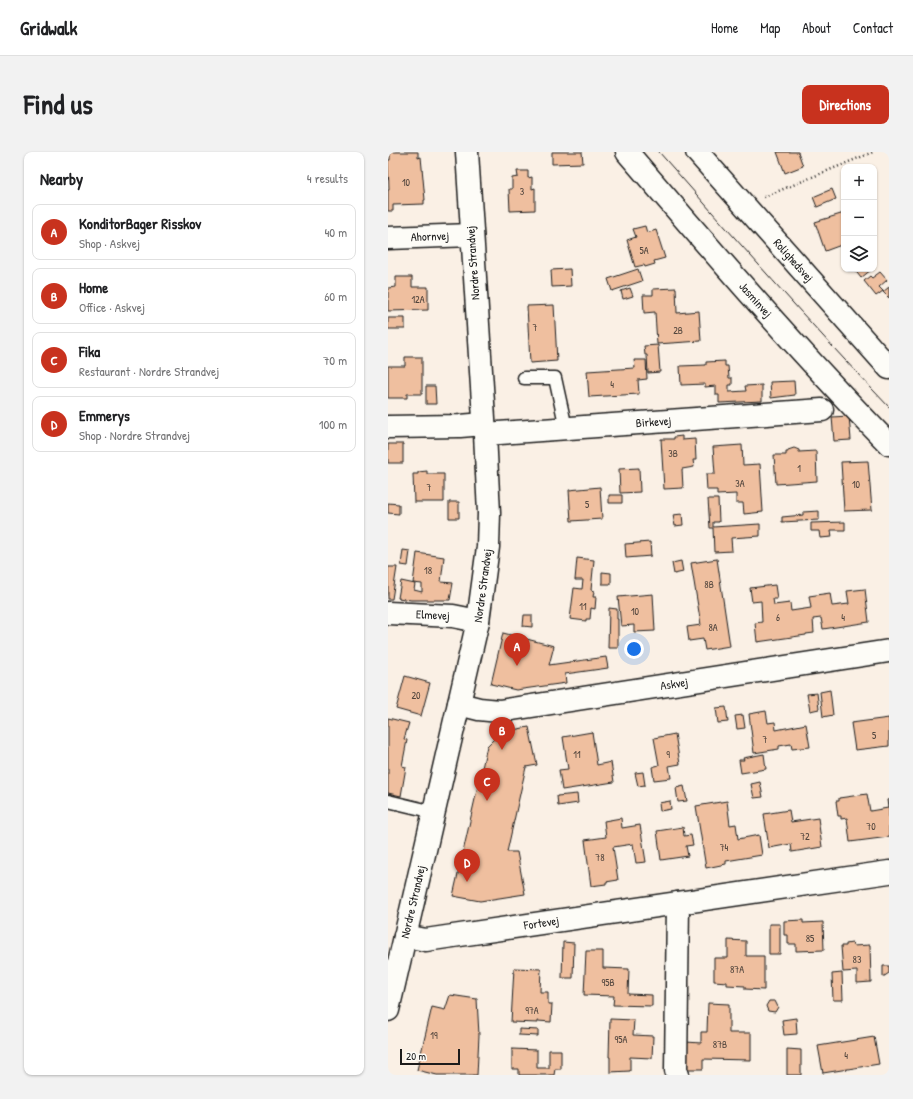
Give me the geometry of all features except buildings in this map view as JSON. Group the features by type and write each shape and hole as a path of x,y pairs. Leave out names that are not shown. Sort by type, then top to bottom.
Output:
{"street":[{"name":"Nordre Strandvej","path":"388,1010 394,962 406,936 478,621 488,547 489,513 467,152"},
{"name":"Jasminvej","path":"627,152 721,261 851,405 889,444"},
{"name":"Rolighedsvej","path":"697,152 889,368"},
{"name":"Ahornvej","path":"388,238 472,235"},
{"name":"Birkevej","path":"388,427 460,426 484,429 566,428 822,410"},
{"name":"Elmevej","path":"388,613 453,616 478,621"},
{"name":"Askvej","path":"459,704 499,711 889,651"},
{"name":"Fortevej","path":"406,936 426,940 889,872"},
{"path":"678,902 676,1070 678,1075"}],"lane":[{"path":"524,378 555,378 566,428"},
{"path":"388,801 434,812"}],"path":[{"path":"744,205 873,152"}],"tram line":[{"path":"659,152 744,249 889,407"}],"place":[{"name":"KonditorBager Risskov","path":"517,666"},
{"name":"Home","path":"502,750"},
{"name":"Fika","path":"487,801"},
{"name":"Emmerys","path":"467,882"}]}
